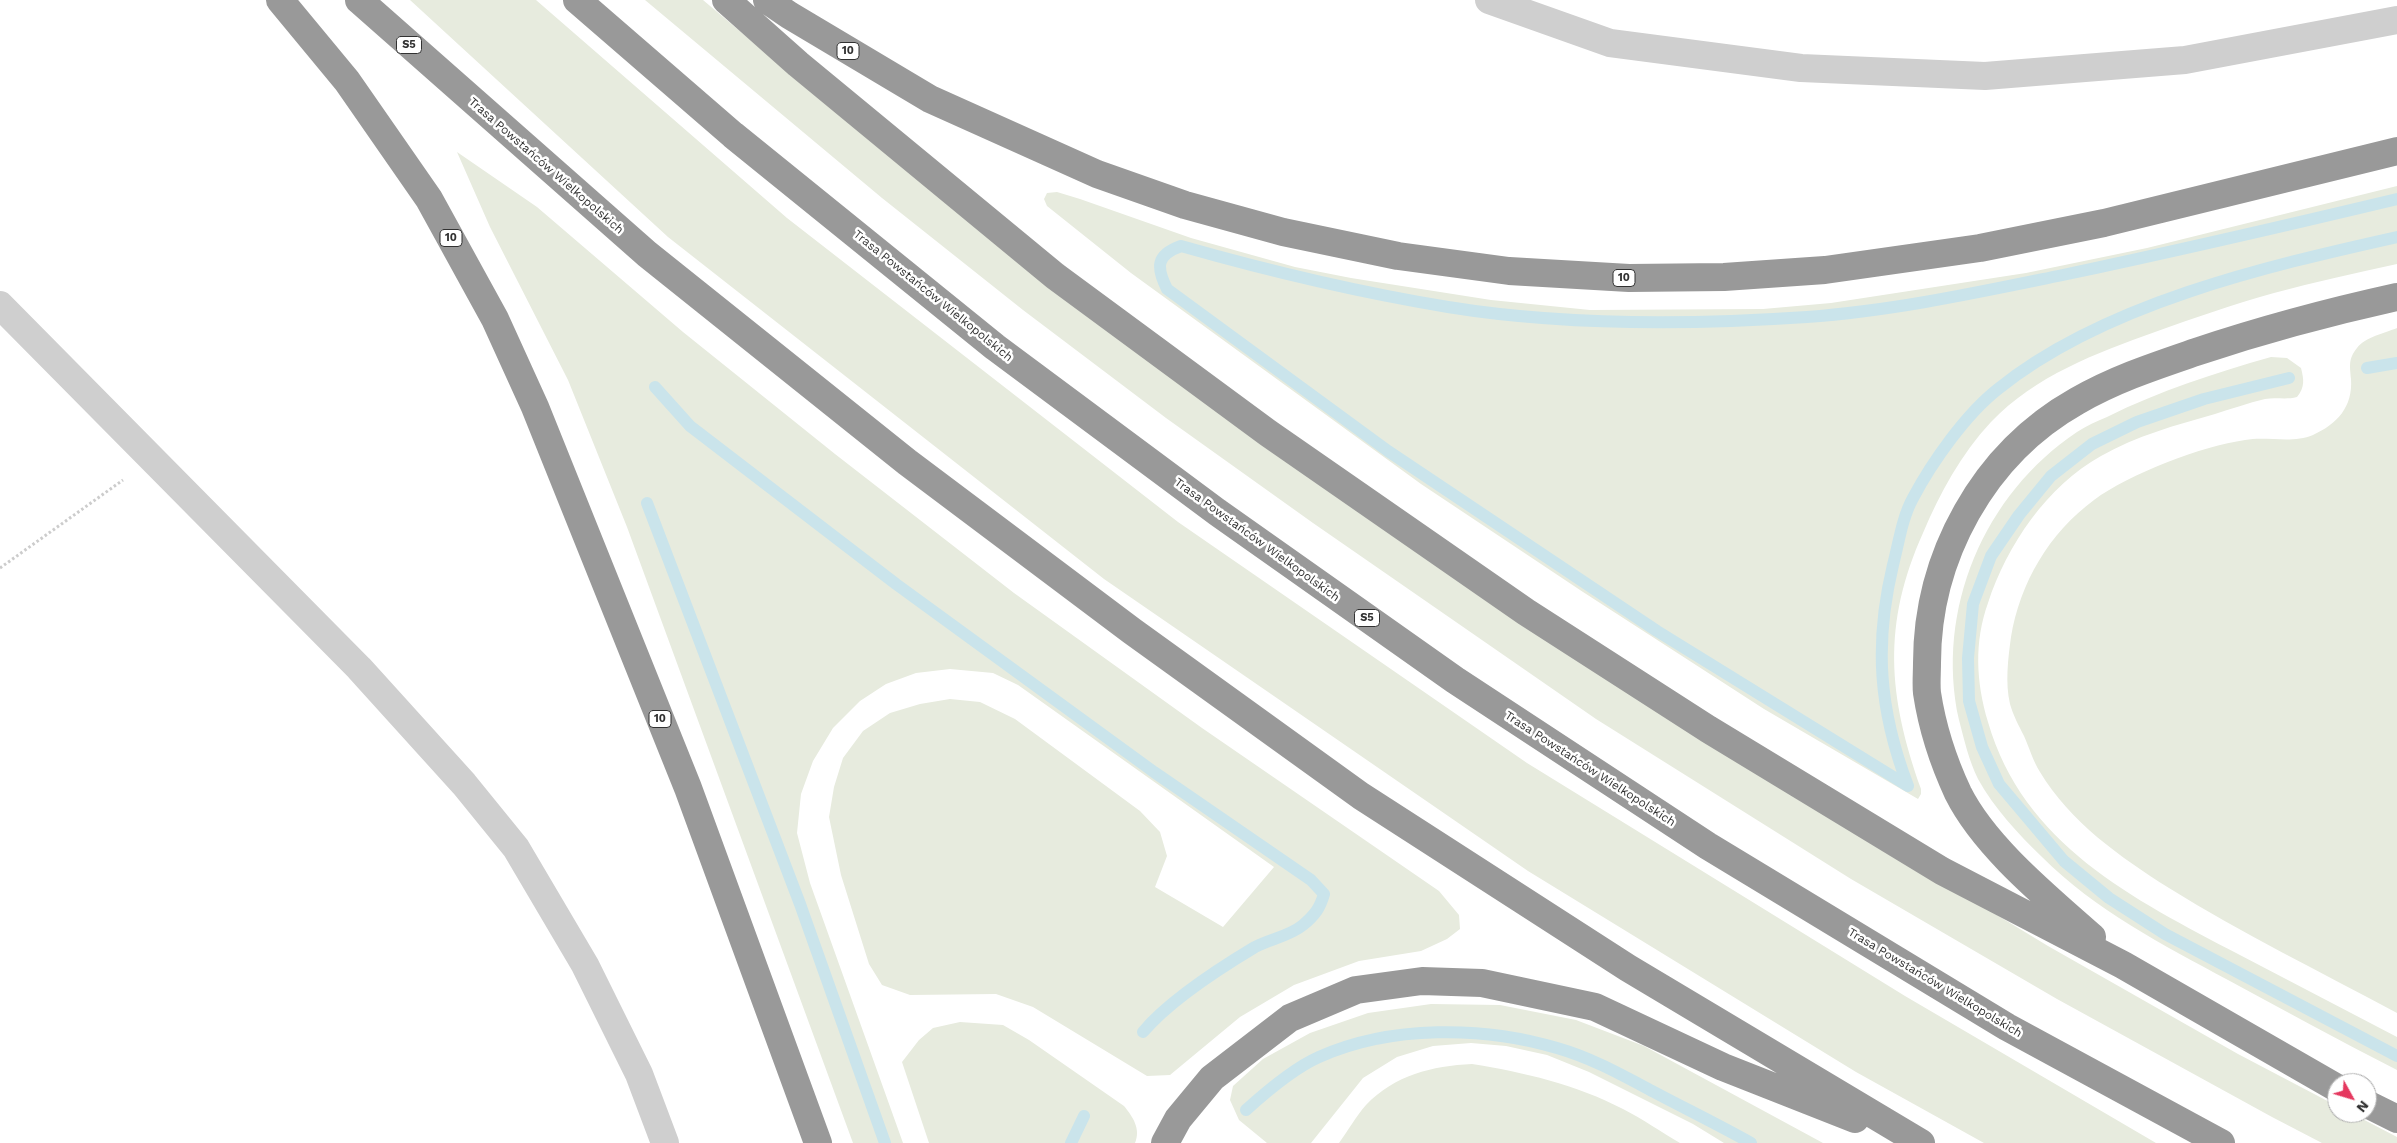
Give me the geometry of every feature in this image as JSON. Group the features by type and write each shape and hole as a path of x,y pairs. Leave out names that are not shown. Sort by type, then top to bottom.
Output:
{"highway":[{"name":"10","path":"280,0 347,81 429,199 495,319 535,407 688,788 818,1143"},
{"name":"Trasa Powstańców Wielkopolskich","path":"359,0 647,254 907,462 1132,631 1361,796 1628,968 1921,1143"},
{"name":"Trasa Powstańców Wielkopolskich","path":"577,0 732,135 995,347 1216,512 1455,680 1708,846 1999,1022 2221,1143"},
{"path":"726,0 798,64 1055,276 1268,433 1486,584 1708,729 1942,871 2123,965 2327,1082"},
{"name":"10","path":"767,0 788,15 930,99 1106,177 1186,205 1283,232 1398,256 1509,271 1629,278 1724,277 1825,270 1980,248 2104,223 2397,151"},
{"path":"2123,965 2025,877 1988,837 1959,794 1940,747 1927,693 1927,645 1933,595 1951,542 1980,489 2021,441 2076,402 2133,373 2232,340 2322,313 2397,297"},
{"path":"1165,1143 1178,1119 1212,1078 1290,1018 1356,990 1422,981 1482,983 1594,1007 1723,1067 1916,1143"},
{"path":"778,1035 798,1143"},
{"path":"2377,1109 2397,1119"}],"street":[{"path":"1489,0 1610,43 1801,68 1985,76 2185,60 2397,20"},
{"path":"0,305 360,668 464,784 516,848 585,965 639,1074 666,1143"}],"path":[{"path":"0,568 152,459"}],"shaded area":[{"path":"410,0 536,0 787,218 1178,522 1527,763 1905,996 2156,1143 1984,1143 1856,1072 1528,871 1104,579 668,237"},
{"path":"645,0 703,0 876,146 1659,710 2048,946 2238,1054 2327,1101 2327,1123 2370,1123 2397,1137 2397,1143 2322,1143 2057,999 1851,879 1596,719 1313,523 1166,418 1023,310 882,198"},
{"path":"457,152 537,207 683,332 835,454 1014,593 1202,728 1439,891 1459,915 1460,929 1447,939 1421,951 1359,961 1294,985 1240,1017 1170,1075 1147,1076 1033,1007 996,994 910,995 882,985 869,964 841,875 829,817 834,787 843,758 863,731 890,713 920,704 950,699 980,702 1015,719 1140,811 1160,832 1167,856 1155,887 1223,927 1274,867 1018,685 993,673 950,669 916,673 886,684 860,701 833,728 813,761 801,794 797,833 810,883 903,1143 853,1143 627,527 568,380 490,227"},
{"path":"2397,186 2397,264 2259,297 2199,316 2111,348 2067,368 2027,391 2008,406 1980,434 1952,474 1937,503 1910,566 1901,598 1894,660 1896,691 1910,755 1921,789 1918,799 1764,709 1421,484 1131,273 1047,206 1044,199 1047,193 1057,192 1191,238 1295,267 1351,278 1491,300 1590,310 1763,309 1831,303 2026,273 2147,248"},
{"path":"2397,328 2397,1013 2197,905 2132,864 2097,837 2066,807 2038,768 2011,708 2007,679 2011,637 2021,597 2029,579 2050,544 2078,513 2109,490 2166,462 2228,443 2253,439 2305,438 2322,431 2336,420 2346,406 2351,389 2350,366 2354,352 2370,338"},
{"path":"2271,357 2287,358 2301,368 2303,383 2297,397 2269,398 2142,437 2114,449 2081,469 2063,483 2047,500 2031,519 2018,539 1996,581 1988,603 1980,632 1978,662 1981,692 1988,722 2004,765 2027,802 2055,835 2087,863 2122,889 2160,912 2397,1037 2397,1070 2179,953 2130,925 2084,894 2033,848 1991,800 1975,772 1959,720 1953,679 1954,637 1961,597 1974,558 1992,521 2016,488 2044,458 2077,432 2088,426 2167,391 2208,376"},
{"path":"1431,1004 1500,1005 1576,1020 1644,1046 1823,1143 1724,1143 1693,1124 1589,1072 1547,1055 1506,1046 1471,1043 1433,1046 1397,1057 1363,1078 1311,1143 1267,1143 1239,1120 1230,1100 1233,1086 1263,1059 1310,1033 1368,1013"},
{"path":"960,1022 1003,1025 1029,1040 1124,1106 1137,1128 1135,1143 929,1143 902,1062 919,1040 933,1028"},
{"path":"1472,1064 1530,1075 1587,1093 1630,1113 1680,1143 1339,1143 1366,1105 1389,1086 1402,1079 1429,1070"}],"waterway":[{"path":"2397,199 2143,258 1964,295 1838,314 1762,320 1582,321 1492,313 1448,307 1347,288 1181,246 1167,253 1160,263 1160,268 1167,289 1388,451 1657,631 1908,786 1891,731 1882,677 1883,622 1887,594 1901,530 1909,506 1940,454 1962,425 1986,399 2040,359 2086,333 2136,311 2241,275 2397,237"},
{"path":"2367,368 2397,363"},
{"path":"2289,378 2204,399 2137,422 2092,444 2051,476 2019,515 1991,556 1973,604 1968,658 1969,701 1982,747 1999,784 2064,861 2109,898 2165,934 2397,1056"},
{"path":"655,387 690,426 896,584 1154,772 1311,880 1324,894 1321,903 1311,918 1298,929 1255,947 1211,975 1181,997 1143,1032"},
{"path":"647,503 800,904 885,1143"},
{"path":"1246,1110 1300,1067 1319,1057 1347,1047 1376,1039 1406,1034 1468,1033 1529,1041 1557,1048 1595,1062 1751,1143"},
{"path":"1071,1143 1084,1116"}]}
